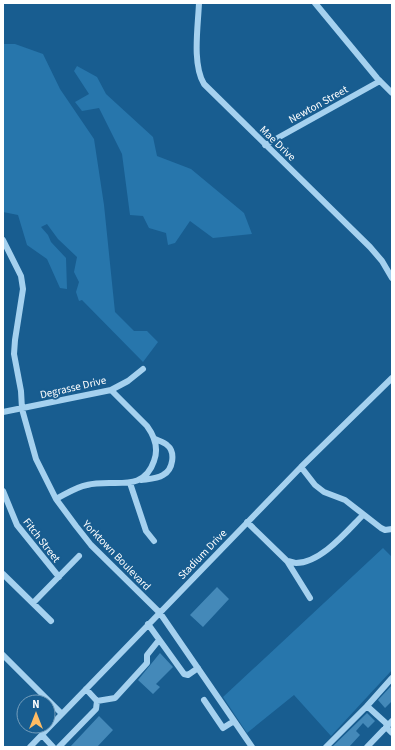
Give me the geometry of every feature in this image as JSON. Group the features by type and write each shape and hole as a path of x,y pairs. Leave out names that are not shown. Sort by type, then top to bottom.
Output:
{"street":[{"name":"Mae Drive","path":"199,3 197,61 201,78 208,89 370,247 382,261 392,278"},
{"path":"315,3 380,81 392,93"},
{"name":"Newton Street","path":"265,145 380,81"},
{"name":"Yorktown Boulevard","path":"3,240 15,260 22,276 22,295 14,347 22,409 36,459 56,499 91,545 160,613 252,747"},
{"name":"Degrasse Drive","path":"3,412 111,390 128,381 143,369"},
{"name":"Stadium Drive","path":"30,747 247,522 392,378"},
{"path":"111,390 147,426 155,440 155,458 152,468 140,480"},
{"path":"56,499 86,485 98,483 130,483 164,475 170,468 172,461 171,450 168,446 155,440"},
{"path":"301,467 315,485 324,492 345,500 381,528 385,530 392,529"},
{"path":"130,483 146,531 154,541"},
{"name":"Fitch Street","path":"3,491 17,525 59,577"},
{"path":"287,561 296,563 312,560 333,545 363,515"},
{"path":"247,522 287,561 310,598"},
{"path":"33,603 79,556"},
{"path":"3,574 51,621"},
{"path":"148,624 184,674 188,675 198,668"},
{"path":"97,702 115,698 147,663 147,655 158,638"},
{"path":"3,655 62,714"},
{"path":"326,747 367,706 392,678"},
{"path":"59,747 96,709 97,702 86,689"},
{"path":"204,700 223,728 234,721"},
{"path":"367,706 390,724 392,733"},
{"path":"368,747 390,724"},
{"path":"42,735 53,747"}],"shaded area":[{"path":"3,44 15,44 43,54 60,89 94,139 104,205 115,312 134,331 147,331 158,342 143,362 82,300 79,301 76,292 79,282 74,272 77,257 58,239 47,224 41,227 48,235 51,242 66,258 67,289 60,288 47,259 27,245 18,215 3,212"},
{"path":"77,66 97,77 106,94 153,137 157,156 191,169 244,213 252,234 213,238 190,221 175,243 168,245 166,233 149,228 143,216 130,215 122,154 99,108 82,111 75,102 89,94 74,71"},
{"path":"383,548 392,557 392,670 331,736 294,695 247,733 223,697"}],"building":[{"path":"217,587 229,599 203,627 190,615"},
{"path":"160,653 173,667 156,684 160,687 153,694 138,680"},
{"path":"392,685 392,701 385,708 378,700"},
{"path":"367,713 375,721 368,728 363,723 356,731 360,735 349,747 332,747"},
{"path":"99,716 113,730 97,747 70,747"}]}
